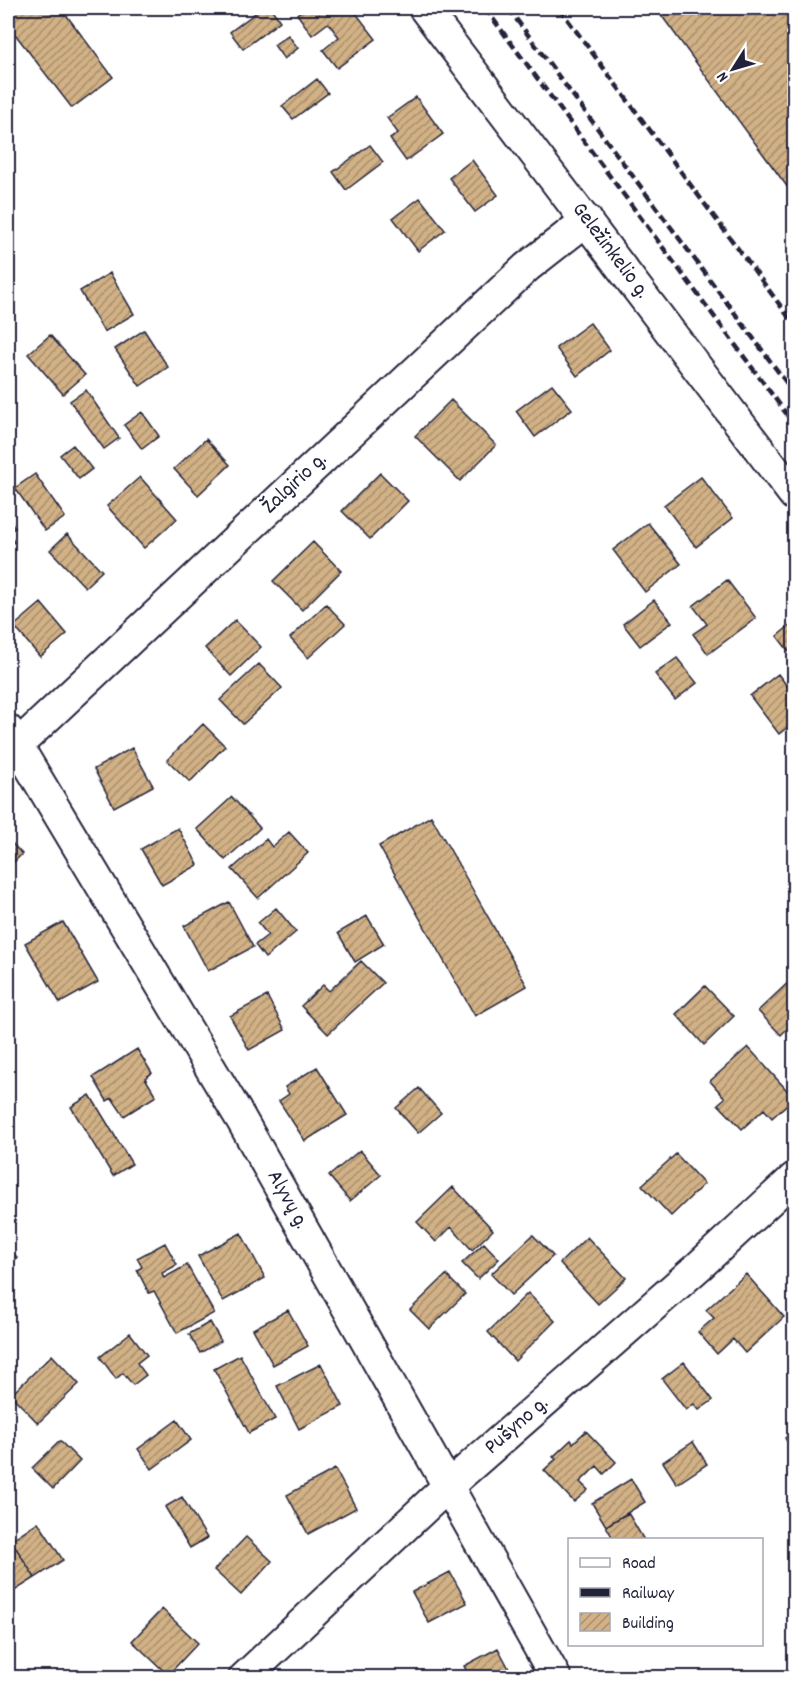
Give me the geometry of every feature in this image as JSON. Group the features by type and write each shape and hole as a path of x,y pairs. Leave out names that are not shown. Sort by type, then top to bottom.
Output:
{"street":[{"name":"Geležinkelio g.","path":"424,8 795,495"},
{"name":"Žalgirio g.","path":"11,743 527,267 587,220"},
{"name":"Alyvų g.","path":"11,743 241,1119 556,1677"},
{"name":"Pušyno g.","path":"244,1677 448,1486 699,1266 795,1178"}],"building":[{"path":"8,8 61,8 113,77 72,108 8,25"},
{"path":"262,8 271,8 280,21 243,49 230,32"},
{"path":"305,8 352,8 376,39 337,68 323,50 339,37 328,23 312,35 297,14"},
{"path":"656,8 793,8 794,196"},
{"path":"288,35 298,48 284,59 274,45"},
{"path":"317,79 328,93 293,119 282,106"},
{"path":"416,97 443,134 406,161 390,139 398,133 387,118"},
{"path":"370,145 383,162 346,190 333,172"},
{"path":"472,160 498,195 475,212 449,178"},
{"path":"420,198 445,230 418,251 393,218"},
{"path":"110,273 134,314 104,332 80,291"},
{"path":"590,323 610,350 577,376 556,348"},
{"path":"144,330 168,367 140,386 115,349"},
{"path":"50,335 85,375 63,394 28,354"},
{"path":"552,384 572,409 535,437 516,411"},
{"path":"86,390 119,438 104,449 70,401"},
{"path":"451,400 496,445 460,481 415,436"},
{"path":"142,412 159,436 142,449 124,425"},
{"path":"206,439 230,465 198,495 174,469"},
{"path":"73,445 92,469 79,479 60,455"},
{"path":"380,473 408,501 370,539 342,511"},
{"path":"35,474 65,517 45,531 15,488"},
{"path":"140,477 177,519 144,548 107,506"},
{"path":"701,477 733,518 696,547 664,505"},
{"path":"8,516 15,528 8,532"},
{"path":"648,523 681,564 645,592 613,550"},
{"path":"8,532 14,542 8,546"},
{"path":"67,534 102,571 85,587 50,550"},
{"path":"313,542 341,571 302,610 273,581"},
{"path":"727,580 756,618 708,654 693,634 707,624 693,606"},
{"path":"654,600 672,622 640,646 623,624"},
{"path":"41,603 67,634 40,657 14,626"},
{"path":"326,604 345,624 308,658 290,638"},
{"path":"235,620 261,647 231,676 205,648"},
{"path":"794,622 794,658 777,636"},
{"path":"677,658 697,683 675,700 655,674"},
{"path":"259,664 282,688 243,724 220,700"},
{"path":"778,674 794,695 794,722 779,734 750,696"},
{"path":"203,724 225,746 190,782 167,760"},
{"path":"132,748 153,786 114,807 94,769"},
{"path":"232,797 260,828 225,860 197,829"},
{"path":"431,816 527,986 475,1016 379,846"},
{"path":"178,828 198,865 162,885 141,849"},
{"path":"289,832 308,853 258,898 232,869 266,839 272,847"},
{"path":"8,839 22,854 8,868"},
{"path":"229,902 253,947 208,971 184,926"},
{"path":"276,908 296,932 265,958 255,945 268,935 258,923"},
{"path":"367,916 384,944 355,962 338,933"},
{"path":"63,922 98,982 60,1003 25,943"},
{"path":"361,961 383,983 328,1034 301,1006 323,985 329,991"},
{"path":"793,978 794,1022 781,1035 758,1011"},
{"path":"705,986 734,1016 704,1045 676,1014"},
{"path":"267,996 285,1030 249,1050 230,1016"},
{"path":"748,1047 794,1098 772,1118 764,1109 742,1129 718,1104 725,1098 710,1081"},
{"path":"137,1049 152,1073 145,1078 156,1096 124,1116 112,1098 107,1101 93,1077"},
{"path":"317,1067 347,1115 305,1141 279,1101 289,1094 285,1087"},
{"path":"419,1088 441,1113 418,1133 396,1108"},
{"path":"90,1095 132,1164 113,1176 71,1107"},
{"path":"360,1150 381,1175 350,1201 329,1176"},
{"path":"676,1154 704,1184 671,1216 642,1185"},
{"path":"453,1187 493,1230 472,1250 451,1227 436,1242 417,1222"},
{"path":"241,1233 265,1278 223,1301 198,1256"},
{"path":"533,1235 553,1256 511,1295 491,1274"},
{"path":"587,1237 626,1278 598,1304 560,1263"},
{"path":"8,1243 17,1258 8,1264"},
{"path":"165,1243 177,1265 162,1273 164,1278 187,1265 214,1313 177,1333 154,1291 149,1293 137,1270 142,1267 137,1258"},
{"path":"484,1243 499,1259 478,1279 462,1263"},
{"path":"746,1274 784,1317 745,1353 733,1339 717,1354 698,1332 714,1318 706,1310"},
{"path":"446,1275 465,1294 429,1329 410,1310"},
{"path":"528,1293 555,1321 515,1361 488,1332"},
{"path":"288,1310 308,1346 273,1365 253,1329"},
{"path":"210,1322 221,1341 200,1353 189,1334"},
{"path":"130,1333 147,1355 137,1363 146,1375 133,1385 123,1373 116,1379 100,1357"},
{"path":"52,1355 79,1384 38,1423 11,1395"},
{"path":"240,1355 275,1419 249,1433 214,1369"},
{"path":"684,1362 713,1400 699,1410 694,1404 686,1410 662,1379"},
{"path":"321,1364 343,1406 299,1429 277,1386"},
{"path":"177,1420 191,1440 152,1469 138,1449"},
{"path":"586,1431 616,1462 604,1474 597,1466 580,1482 588,1490 574,1502 544,1470 556,1459 553,1457 571,1440 573,1443"},
{"path":"794,1432 794,1453 785,1438"},
{"path":"60,1441 80,1461 53,1489 32,1468"},
{"path":"693,1442 707,1464 677,1484 663,1462"},
{"path":"335,1469 356,1508 308,1534 287,1495"},
{"path":"631,1479 645,1502 606,1526 592,1503"},
{"path":"182,1497 207,1538 190,1548 165,1507"},
{"path":"628,1513 643,1538 613,1538 606,1526"},
{"path":"38,1522 63,1560 35,1578 11,1540"},
{"path":"246,1537 272,1561 241,1595 214,1570"},
{"path":"11,1540 35,1578 8,1595 8,1542"},
{"path":"450,1572 467,1603 429,1623 412,1592"},
{"path":"162,1609 198,1643 168,1675 132,1641"},
{"path":"498,1648 514,1678 470,1678 464,1666"}],"railway":[{"path":"485,8 794,424"},
{"path":"508,8 794,393"},
{"path":"559,8 794,324"}]}
